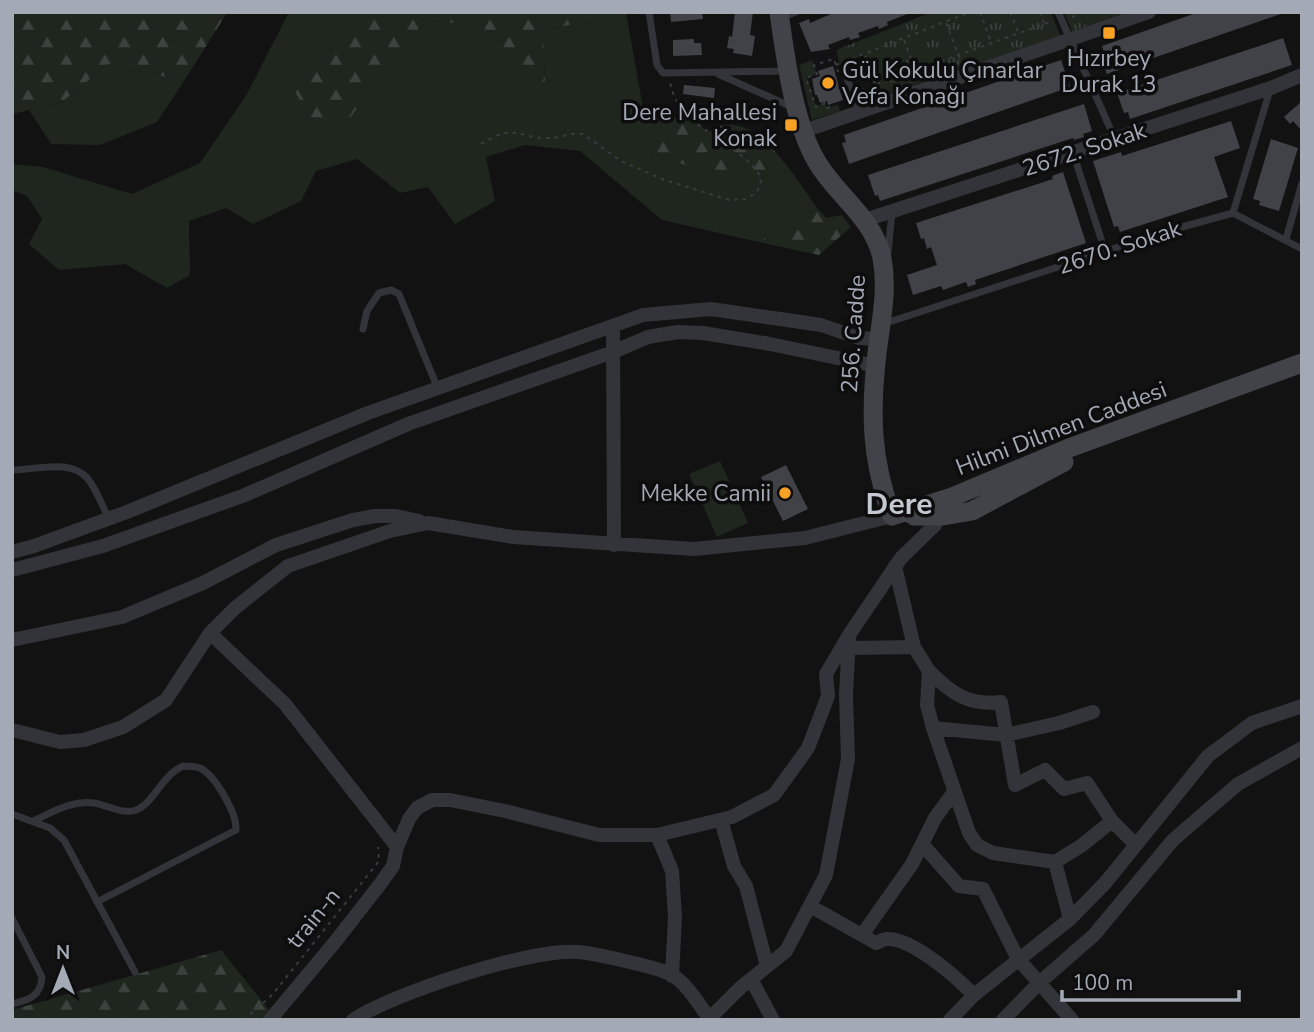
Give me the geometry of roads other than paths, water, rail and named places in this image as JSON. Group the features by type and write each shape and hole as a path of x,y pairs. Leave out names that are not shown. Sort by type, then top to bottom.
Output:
{"street":[{"path":"804,131 855,102 1070,40 1149,12"},
{"name":"256. Cadde","path":"785,14 789,71 804,131 818,163 865,220 877,243 885,282 872,413 881,484 892,516"},
{"name":"2672. Sokak","path":"865,220 1271,88 1302,75"},
{"path":"12,552 109,519 368,413 643,315 711,309 821,325 859,338 881,331"},
{"path":"612,326 614,545"},
{"path":"12,570 103,546 245,495 408,424 613,352 648,337 691,332 770,344 876,366"},
{"name":"Hilmi Dilmen Caddesi","path":"892,516 940,509 972,511 1048,463 1302,363"},
{"name":"Hilmi Dilmen Caddesi","path":"1048,463 1103,447 1302,376"},
{"path":"270,1020 381,883 393,866 397,847 409,819 417,808 432,800 450,800 505,811 599,835 657,835 732,817 774,795 808,748 828,696 826,674 849,642 895,566 929,534 940,509"},
{"path":"12,640 122,617 203,583 276,545 353,520 376,516 396,516 513,537 694,549 805,538 892,516"},
{"path":"12,730 60,742 84,740 123,727 166,700 210,633 235,608 288,566 359,540 428,523"},
{"path":"895,566 914,646 929,671 951,692 984,704 1001,702 1015,785 1045,770 1064,789 1087,783 1112,821 1136,845"},
{"path":"210,633 285,704 397,847"},
{"path":"849,642 914,646"},
{"path":"353,1020 368,1010 426,987 505,963 577,952 661,970 679,980 709,1019 751,979 786,951 826,875 848,759 846,695 849,642"},
{"path":"929,671 927,705 933,728 969,833 977,845 993,853 1055,862 1081,846 1112,821"},
{"path":"950,1020 974,995 1070,919 1106,882 1208,756 1252,723 1302,706"},
{"path":"933,728 1006,735 1093,712"},
{"path":"1003,1020 1039,983 1094,935 1173,840 1238,784 1302,748"},
{"path":"862,935 912,864 935,818 954,792"},
{"path":"721,820 734,866 746,886 767,966"},
{"path":"657,835 672,871 675,917 672,976"},
{"path":"922,844 958,886 983,889 1018,959 1072,1020"},
{"path":"1055,862 1070,919"},
{"path":"810,906 876,943 886,939 906,944 948,969 974,995"},
{"path":"751,979 773,1020"}],"lane":[{"path":"649,12 658,69 668,74 789,71"},
{"path":"1058,18 1115,139"},
{"path":"714,73 799,110"},
{"path":"847,78 855,102"},
{"path":"1271,88 1233,212 1302,249"},
{"path":"1073,152 1105,251"},
{"path":"1286,239 1302,183"},
{"path":"885,282 892,212"},
{"name":"2670. Sokak","path":"881,331 1105,251 1233,212"},
{"path":"363,329 367,311 379,293 391,290 399,293 438,388"},
{"path":"12,470 60,467 74,469 88,479 109,519"},
{"path":"33,821 76,803 94,803 127,811 138,809 147,802 159,785 183,766 201,769 220,789 237,820 236,830 97,902"},
{"path":"12,814 50,828 64,840 135,972"},
{"path":"12,918 41,973 42,983 35,996 12,1004"}],"place":[{"name":"Hızırbey Durak 13","path":"1109,33"},
{"name":"Gül Kokulu Çınarlar Vefa Konağı","path":"828,83"},
{"name":"Dere Mahallesi Konak","path":"791,125"},
{"name":"Mekke Camii","path":"785,493"}],"district":[{"name":"Dere","path":"899,504"}]}
